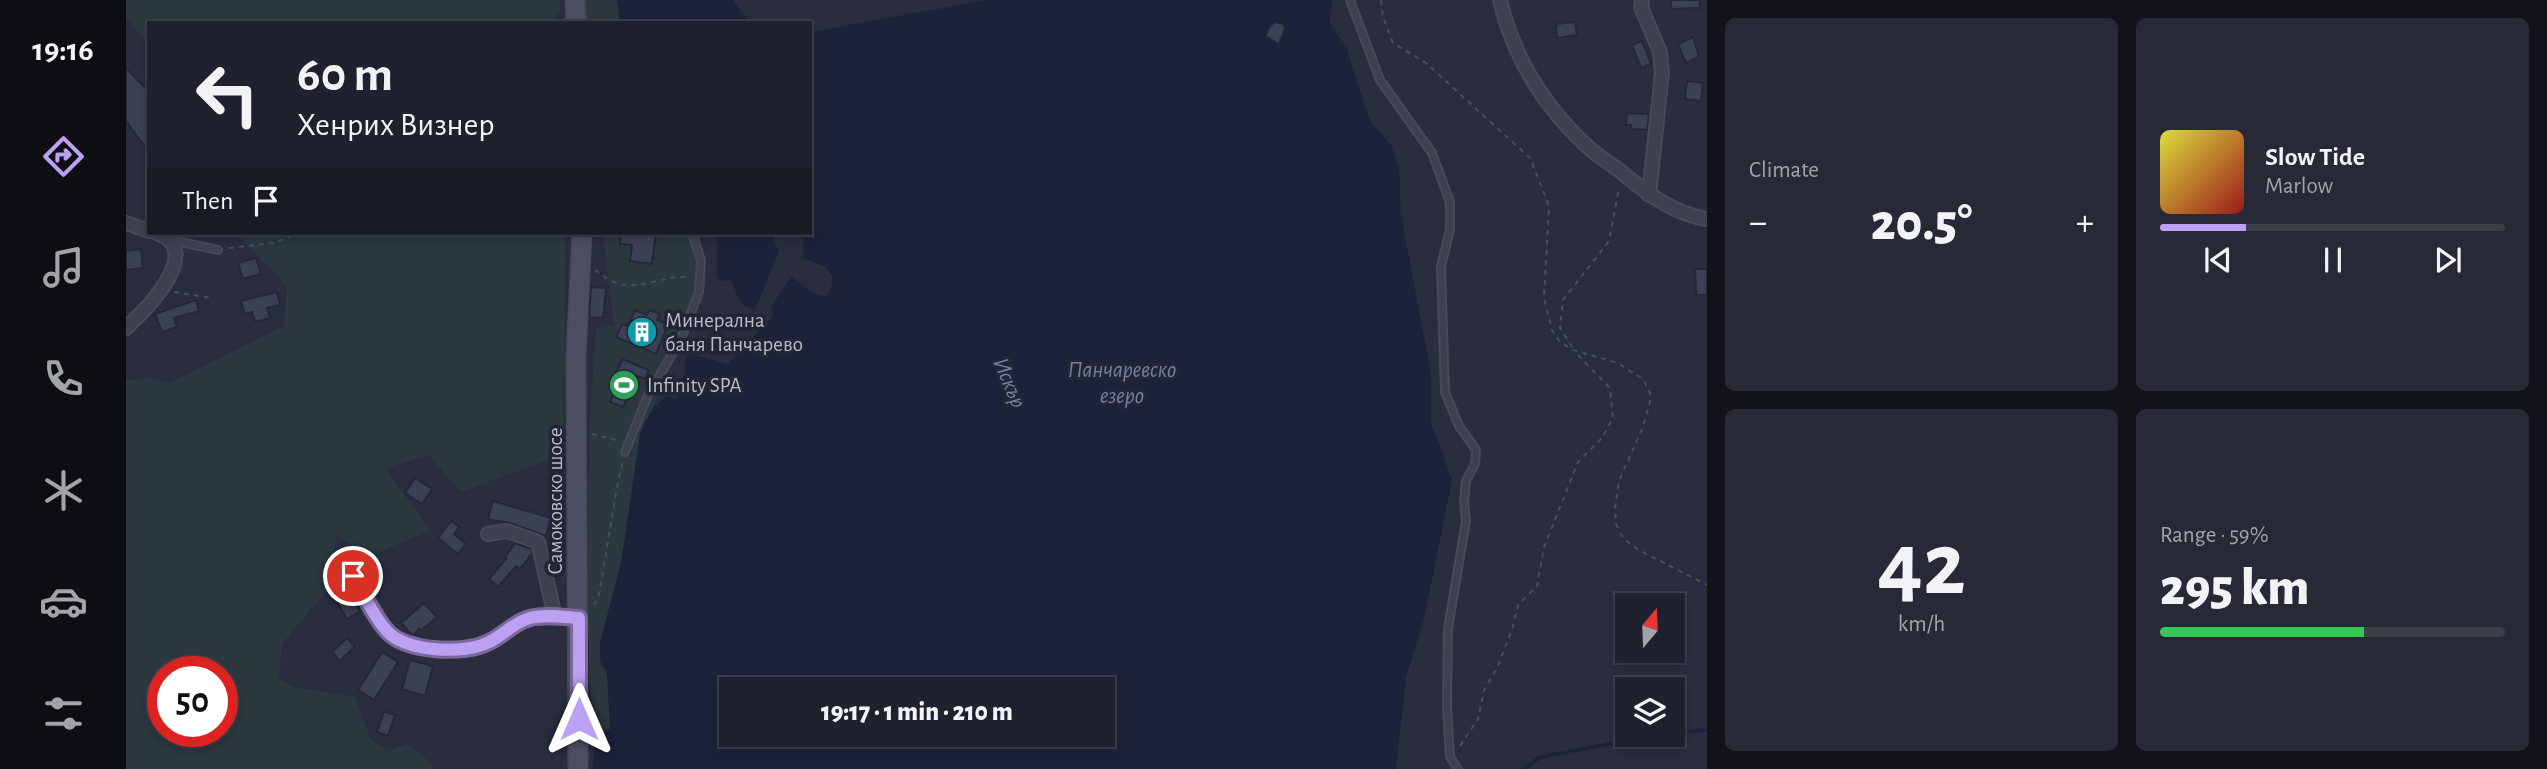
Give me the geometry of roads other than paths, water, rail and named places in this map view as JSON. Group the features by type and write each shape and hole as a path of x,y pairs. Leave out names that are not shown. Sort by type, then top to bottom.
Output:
{"main road":[{"path":"575,0 576,21"},
{"name":"Самоковско шосе","path":"578,769 576,356 582,235"}],"street":[{"path":"1500,0 1529,77 1552,112 1591,150 1649,195 1690,216 1707,219"},
{"path":"1642,0 1641,7 1660,52 1662,73 1649,195"},
{"path":"126,223 147,229"},
{"path":"126,328 145,312 170,275 176,251 171,240 160,235"},
{"path":"488,534 507,531 538,542 555,617"},
{"path":"342,558 387,631 400,642 425,648 468,649 488,643 518,622 534,617 579,618"}],"lane":[{"path":"1350,0 1380,80 1432,153 1450,202 1450,229 1441,267 1445,393 1459,426 1476,450 1475,464 1466,481 1466,521 1448,629 1447,706 1450,757 1458,769"},
{"path":"625,452 648,395 681,338 699,292 701,260 693,235"},
{"path":"171,240 218,250"}],"water":[{"path":"617,0 733,0 749,21 620,21"},
{"name":"Панчаревско езеро","path":"987,0 1332,0 1329,22 1346,47 1370,121 1391,145 1399,166 1401,215 1431,373 1431,422 1452,480 1424,619 1406,678 1396,769 593,769 593,732 610,729 607,674 600,661 600,643 621,563 640,434 654,408 663,399 668,396 676,400 680,394 680,382 685,374 685,363 689,354 728,364 773,317 772,305 792,276 811,292 824,296 828,293 832,275 825,267 803,258 801,235 812,235 812,32"},
{"path":"715,235 774,235 774,244 779,250 754,308 744,306 731,280 718,279"}],"waterway":[{"path":"1685,732 1707,730"},
{"path":"1524,769 1540,757 1615,743"}],"place":[{"name":"Минерална баня Панчарево","path":"642,332"},
{"name":"Infinity SPA","path":"624,385"}],"water label":[{"name":"Искър","path":"1009,383"}]}
